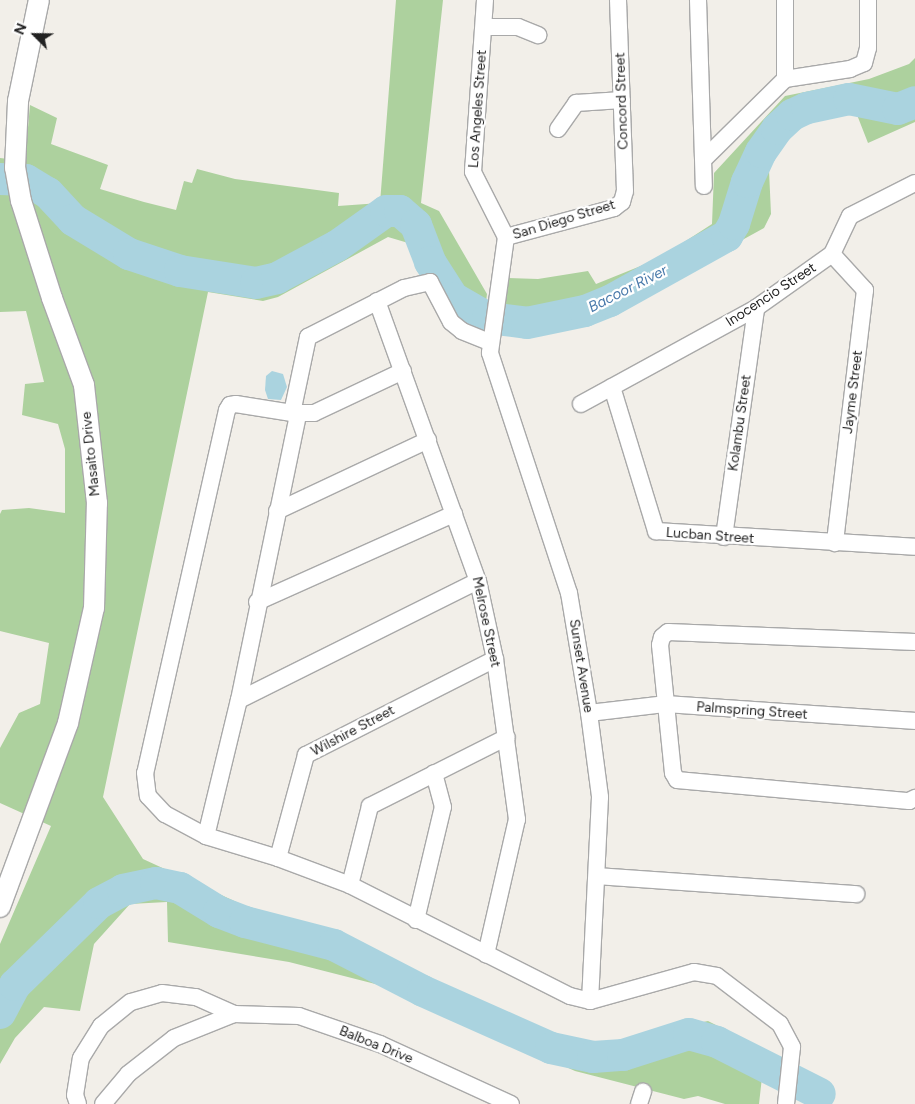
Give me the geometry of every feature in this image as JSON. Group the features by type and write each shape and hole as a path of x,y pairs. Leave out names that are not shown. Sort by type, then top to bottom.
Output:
{"street":[{"name":"Masaito Drive","path":"0,907 68,723 94,608 96,503 84,386 21,201 15,168 18,101 40,0"},
{"name":"Los Angeles Street","path":"485,0 473,172 506,237"},
{"name":"Concord Street","path":"618,0 625,191 622,202"},
{"path":"698,0 704,186"},
{"path":"785,79 786,0"},
{"path":"704,159 785,79 850,69 864,63 868,48 868,0"},
{"path":"484,27 518,27 538,36"},
{"path":"558,129 576,103 622,100"},
{"name":"Inocencio Street","path":"581,404 756,308 832,254 850,216 915,184"},
{"name":"San Diego Street","path":"506,237 614,208 622,202"},
{"name":"Sunset Avenue","path":"506,237 490,353 569,593 589,713 600,797 590,1001"},
{"name":"Jayme Street","path":"832,254 866,290 836,543"},
{"path":"206,836 239,700 257,602 277,511 308,337 404,288 430,282 451,322 462,331 491,338"},
{"name":"Melrose Street","path":"377,301 478,581 495,659 517,819 486,954"},
{"name":"Kolambu Street","path":"724,537 756,308"},
{"path":"403,371 314,413 295,414 236,404 230,405 227,410 145,774 148,796 166,814 206,836 278,858 350,886 570,996 590,1001 694,972 718,976 780,1024 792,1047 787,1097"},
{"name":"Lucban Street","path":"612,387 656,531 724,537 915,547"},
{"path":"277,511 428,440"},
{"path":"257,602 454,514"},
{"path":"239,700 478,581"},
{"path":"915,642 668,632 662,637 660,645 672,773 677,780 909,801 915,798"},
{"name":"Wilshire Street","path":"278,858 306,755 495,659"},
{"name":"Palmspring Street","path":"589,713 666,704 915,721"},
{"path":"350,886 370,806 507,737"},
{"path":"416,920 443,808 434,773"},
{"path":"597,876 856,894"},
{"name":"Balboa Drive","path":"78,1104 75,1095 81,1058 100,1026 131,1002 162,993 196,997 234,1014 299,1016 380,1044 511,1104"},
{"name":"Balboa Drive","path":"103,1104 128,1074 174,1038 234,1014"}],"green space":[{"path":"396,0 443,0 421,203 439,211 487,294 483,328 447,306 415,245 388,237 278,297 263,301 208,292 103,797 143,859 243,905 340,934 445,990 561,1041 595,1045 708,1021 765,1050 759,1104 725,1104 698,1096 684,1099 575,1071 391,988 289,962 168,942 167,902 130,904 94,944 80,1011 44,1007 15,1038 0,1064 0,944 51,826 0,803 0,748 19,713 40,704 49,643 0,631 0,514 2,510 29,508 65,513 65,449 58,424 22,415 25,384 44,382 26,311 0,312 0,158 25,161 30,105 57,118 51,144 108,165 100,189 144,202 176,210 184,181 192,183 197,169 235,179 339,193 338,206 380,203"},
{"path":"915,58 915,122 868,143 852,102 807,115 778,149 769,170 771,214 764,228 646,293 560,330 530,334 500,332 508,278 538,279 588,271 596,284 658,259 712,224 714,173 785,96 869,79 909,64"}],"water":[{"path":"272,371 283,374 287,387 281,400 268,399 265,390 266,376"}],"waterway":[{"name":"Bacoor River","path":"0,179 26,180 48,193 73,220 129,254 180,271 256,283 277,278 337,246 386,211 400,211 416,225 430,262 453,298 488,318 527,323 585,311 610,301 727,236 734,224 747,182 761,152 777,129 792,115 807,108 849,99 898,109 915,102"},
{"path":"0,1013 15,985 99,903 123,890 156,883 180,888 219,912 245,922 334,945 423,991 551,1048 593,1057 623,1055 689,1034 717,1042 820,1094"}]}
